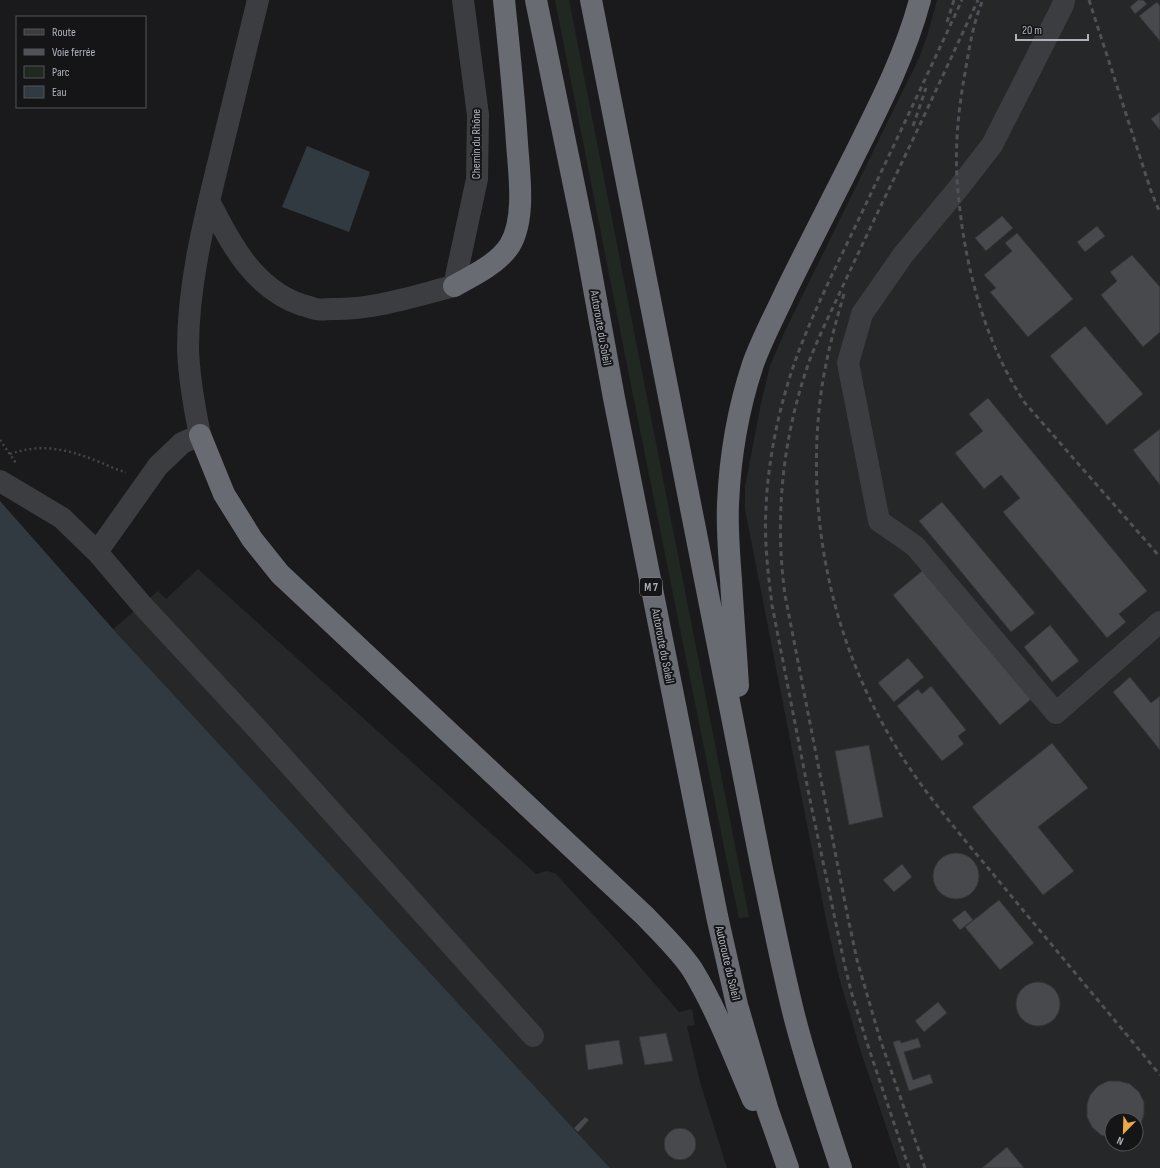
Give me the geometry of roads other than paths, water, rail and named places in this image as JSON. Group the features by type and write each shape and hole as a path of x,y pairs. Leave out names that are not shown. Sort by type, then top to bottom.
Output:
{"highway":[{"path":"454,286 481,271 498,258 510,245 517,229 520,204 517,149 513,86 504,0"},
{"name":"Autoroute du Soleil","path":"536,0 584,234 614,398 717,916 737,1004 768,1111 788,1168"},
{"path":"591,0 772,918 795,1018 813,1083 841,1168"},
{"path":"744,775 728,538 730,465 736,427 754,364 769,327 885,95 914,24 920,0"},
{"path":"200,435 224,494 252,539 280,574 645,916 691,968 711,1002 782,1168"}],"street":[{"path":"97,552 158,466 182,442 200,435 191,390 188,349 190,312 198,251 258,0"},
{"name":"Chemin du Rhône","path":"454,286 477,179 478,115 463,0"},
{"path":"1064,0 1063,5 992,145 958,190 903,255 862,314 848,363 879,521 915,546 1056,713 1160,622"},
{"path":"209,201 228,238 251,270 269,288 290,300 316,309 342,310 376,306 454,286"},
{"path":"0,481 62,518 97,552 142,605 261,734 533,1036"}],"water":[{"path":"307,146 370,172 349,232 282,207"},
{"path":"0,501 113,629 610,1168 0,1168"}],"railway":[{"path":"947,22 954,0"},
{"path":"909,1168 867,1043 844,962 809,795 772,605 766,544 766,508 769,470 776,430 785,392 797,356 829,281 962,0"},
{"path":"925,1168 880,1039 857,960 785,595 780,535 781,505 787,446 793,417 810,359 840,292 978,0"},
{"path":"1089,0 1151,191 1160,213"},
{"path":"982,2 976,19 963,87 957,132 956,161 965,246 978,301 998,354 1025,403 1160,557"},
{"path":"913,126 926,88"},
{"path":"844,294 837,317 822,386 817,430 817,474 819,518 825,562 835,605 848,647 865,688 885,728 897,749 925,790 955,829 1160,1075"}]}
